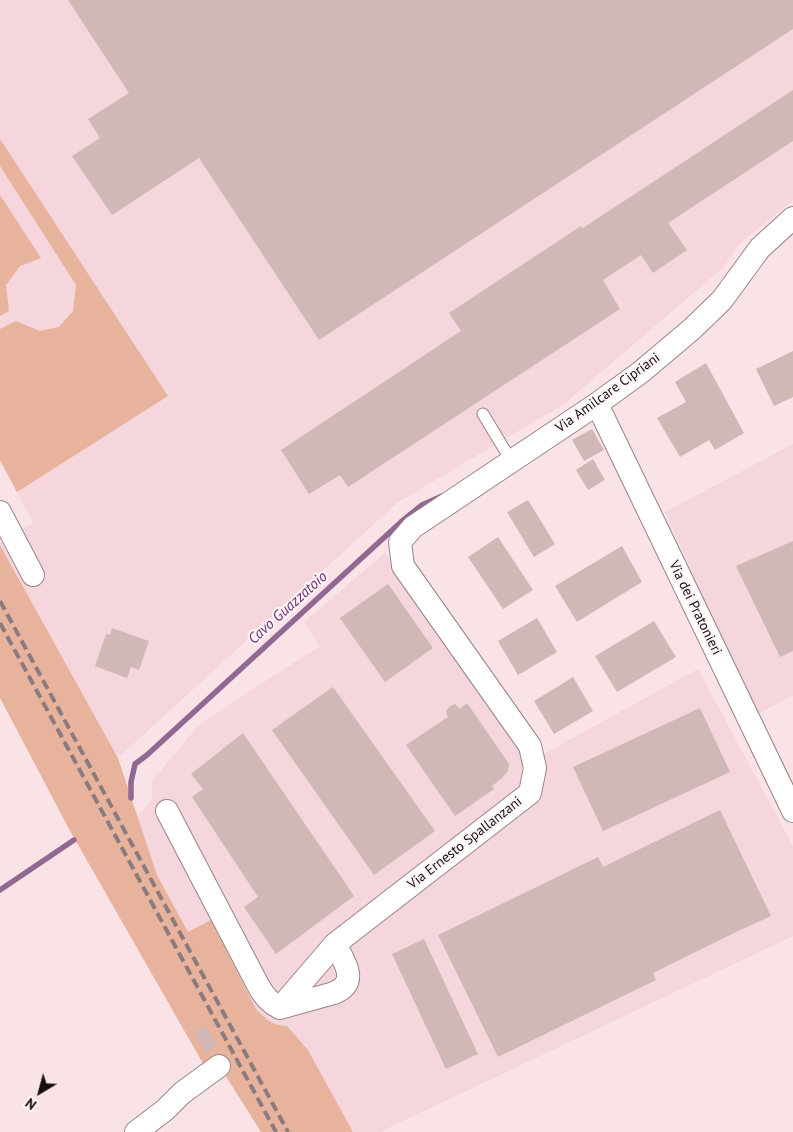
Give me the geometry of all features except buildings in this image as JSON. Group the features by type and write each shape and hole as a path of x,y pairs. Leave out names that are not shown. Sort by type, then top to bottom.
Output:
{"street":[{"name":"Via Amilcare Cipriani","path":"400,542 414,527 597,404 641,372 692,329 722,300 760,248 793,218"},
{"name":"Via dei Pratonieri","path":"597,404 793,811"},
{"path":"0,512 33,575"},
{"name":"Via Ernesto Spallanzani","path":"280,1008 334,944 530,793 535,768 530,746 403,566 400,542"},
{"path":"167,811 259,987 272,1004 280,1008 334,993 347,984 349,975 334,944"},
{"path":"136,1132 165,1110 182,1093 219,1066"}],"lane":[{"path":"483,414 512,462"}],"shaded area":[{"path":"0,0 793,0 793,200 738,245 724,267 564,404 397,503 118,758 0,545 0,542 33,523 0,460"},
{"path":"0,139 168,396 17,492 0,460 0,329 16,321 40,331 59,327 73,311 76,285 0,166"},
{"path":"0,195 41,258 20,266 6,285 9,311 0,316"},
{"path":"793,444 793,695 755,716 665,512"},
{"path":"0,545 118,758 157,875 188,932 211,920 256,1009 270,1021 287,1026 308,1050 353,1132 261,1132 220,1067 209,1074 69,829 0,698"},
{"path":"385,553 529,762 698,669 793,846 793,936 380,1132 353,1132 308,1050 287,1026 267,1021 256,1009 211,920 188,933 157,875 137,817 152,799 152,781 198,726 320,646 304,622"}],"waterway":[{"name":"Cavo Guazzatoio","path":"131,798 131,782 135,764 401,522 422,505 442,496"},
{"name":"Cavo Guazzatoio","path":"0,890 74,840"}],"railway":[{"path":"0,601 288,1132"},
{"path":"0,623 276,1132"}]}
